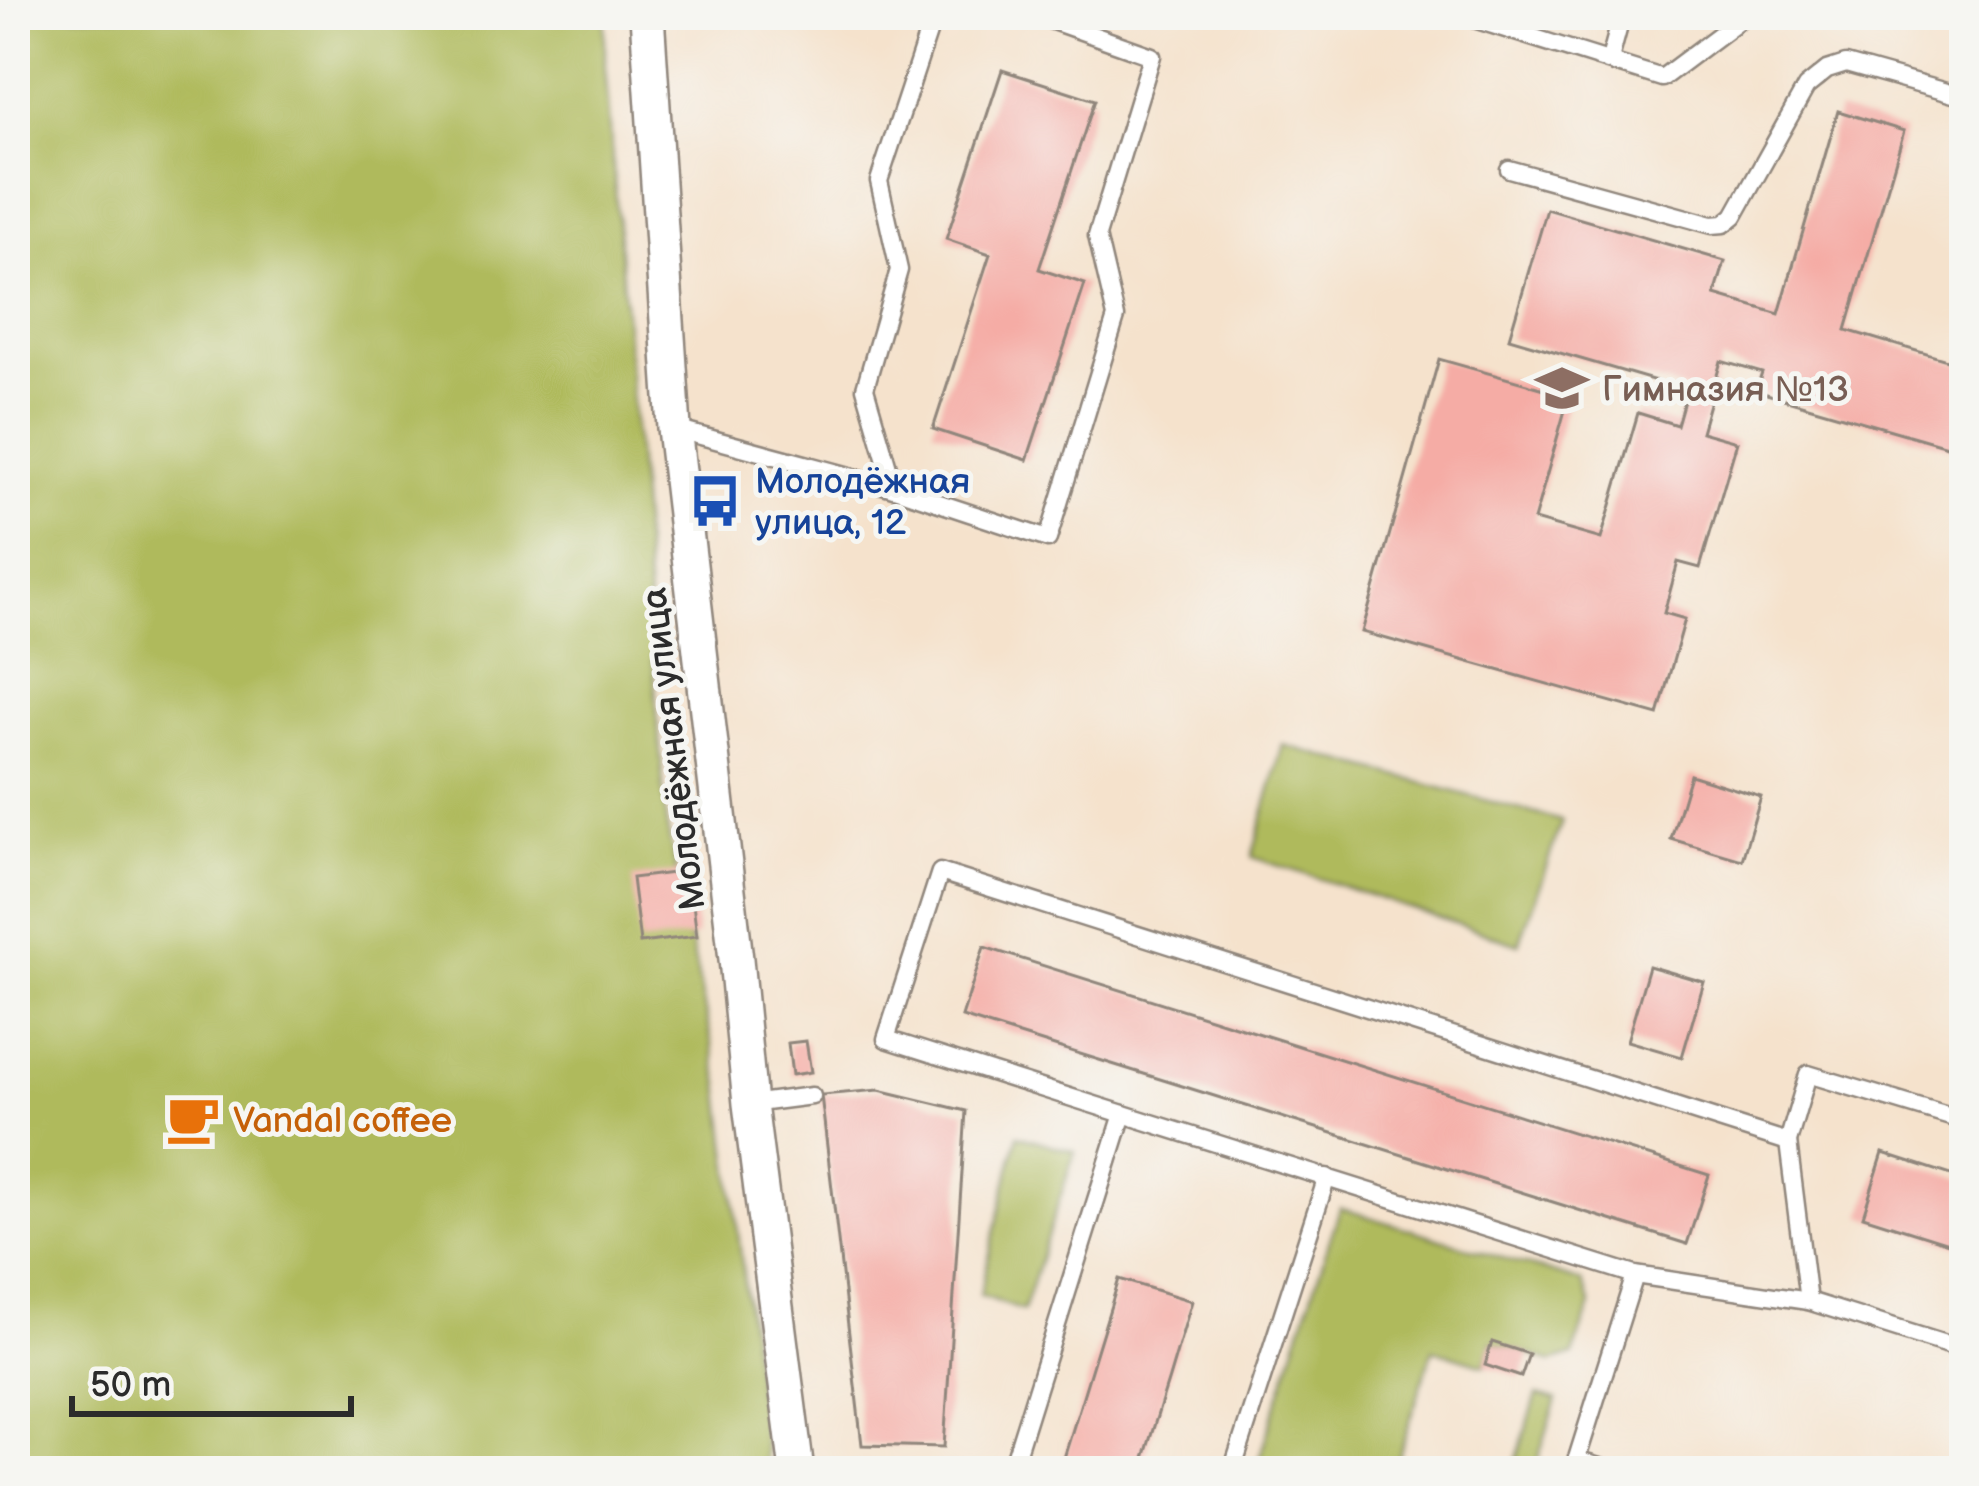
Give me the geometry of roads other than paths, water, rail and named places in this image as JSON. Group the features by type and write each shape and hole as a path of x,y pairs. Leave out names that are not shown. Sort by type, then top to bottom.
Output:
{"street":[{"name":"Молодёжная улица","path":"647,15 674,428 750,1105 797,1471"}],"lane":[{"path":"894,488 865,388 899,270 879,181 931,24 947,15"},
{"path":"674,428 894,488 1048,539 1116,317 1097,236 1152,56 1036,15"},
{"path":"1461,15 1662,78 1746,15"},
{"path":"1610,59 1622,15"},
{"path":"1509,169 1712,225 1724,224 1733,216 1806,87 1828,70 1846,64 1964,97"},
{"path":"1788,1142 940,872 886,1039 1635,1275 1808,1301 1964,1350"},
{"path":"1808,1301 1788,1142 1808,1074 1964,1121"},
{"path":"750,1105 812,1096"},
{"path":"1011,1471 1123,1114"},
{"path":"1232,1471 1327,1177"},
{"path":"1613,1471 1574,1465 1635,1275"}],"place":[{"name":"Гимназия №13","path":"1562,388"},
{"name":"Молодёжная улица, 12","path":"715,501"},
{"name":"Vandal coffee","path":"193,1119"}]}
